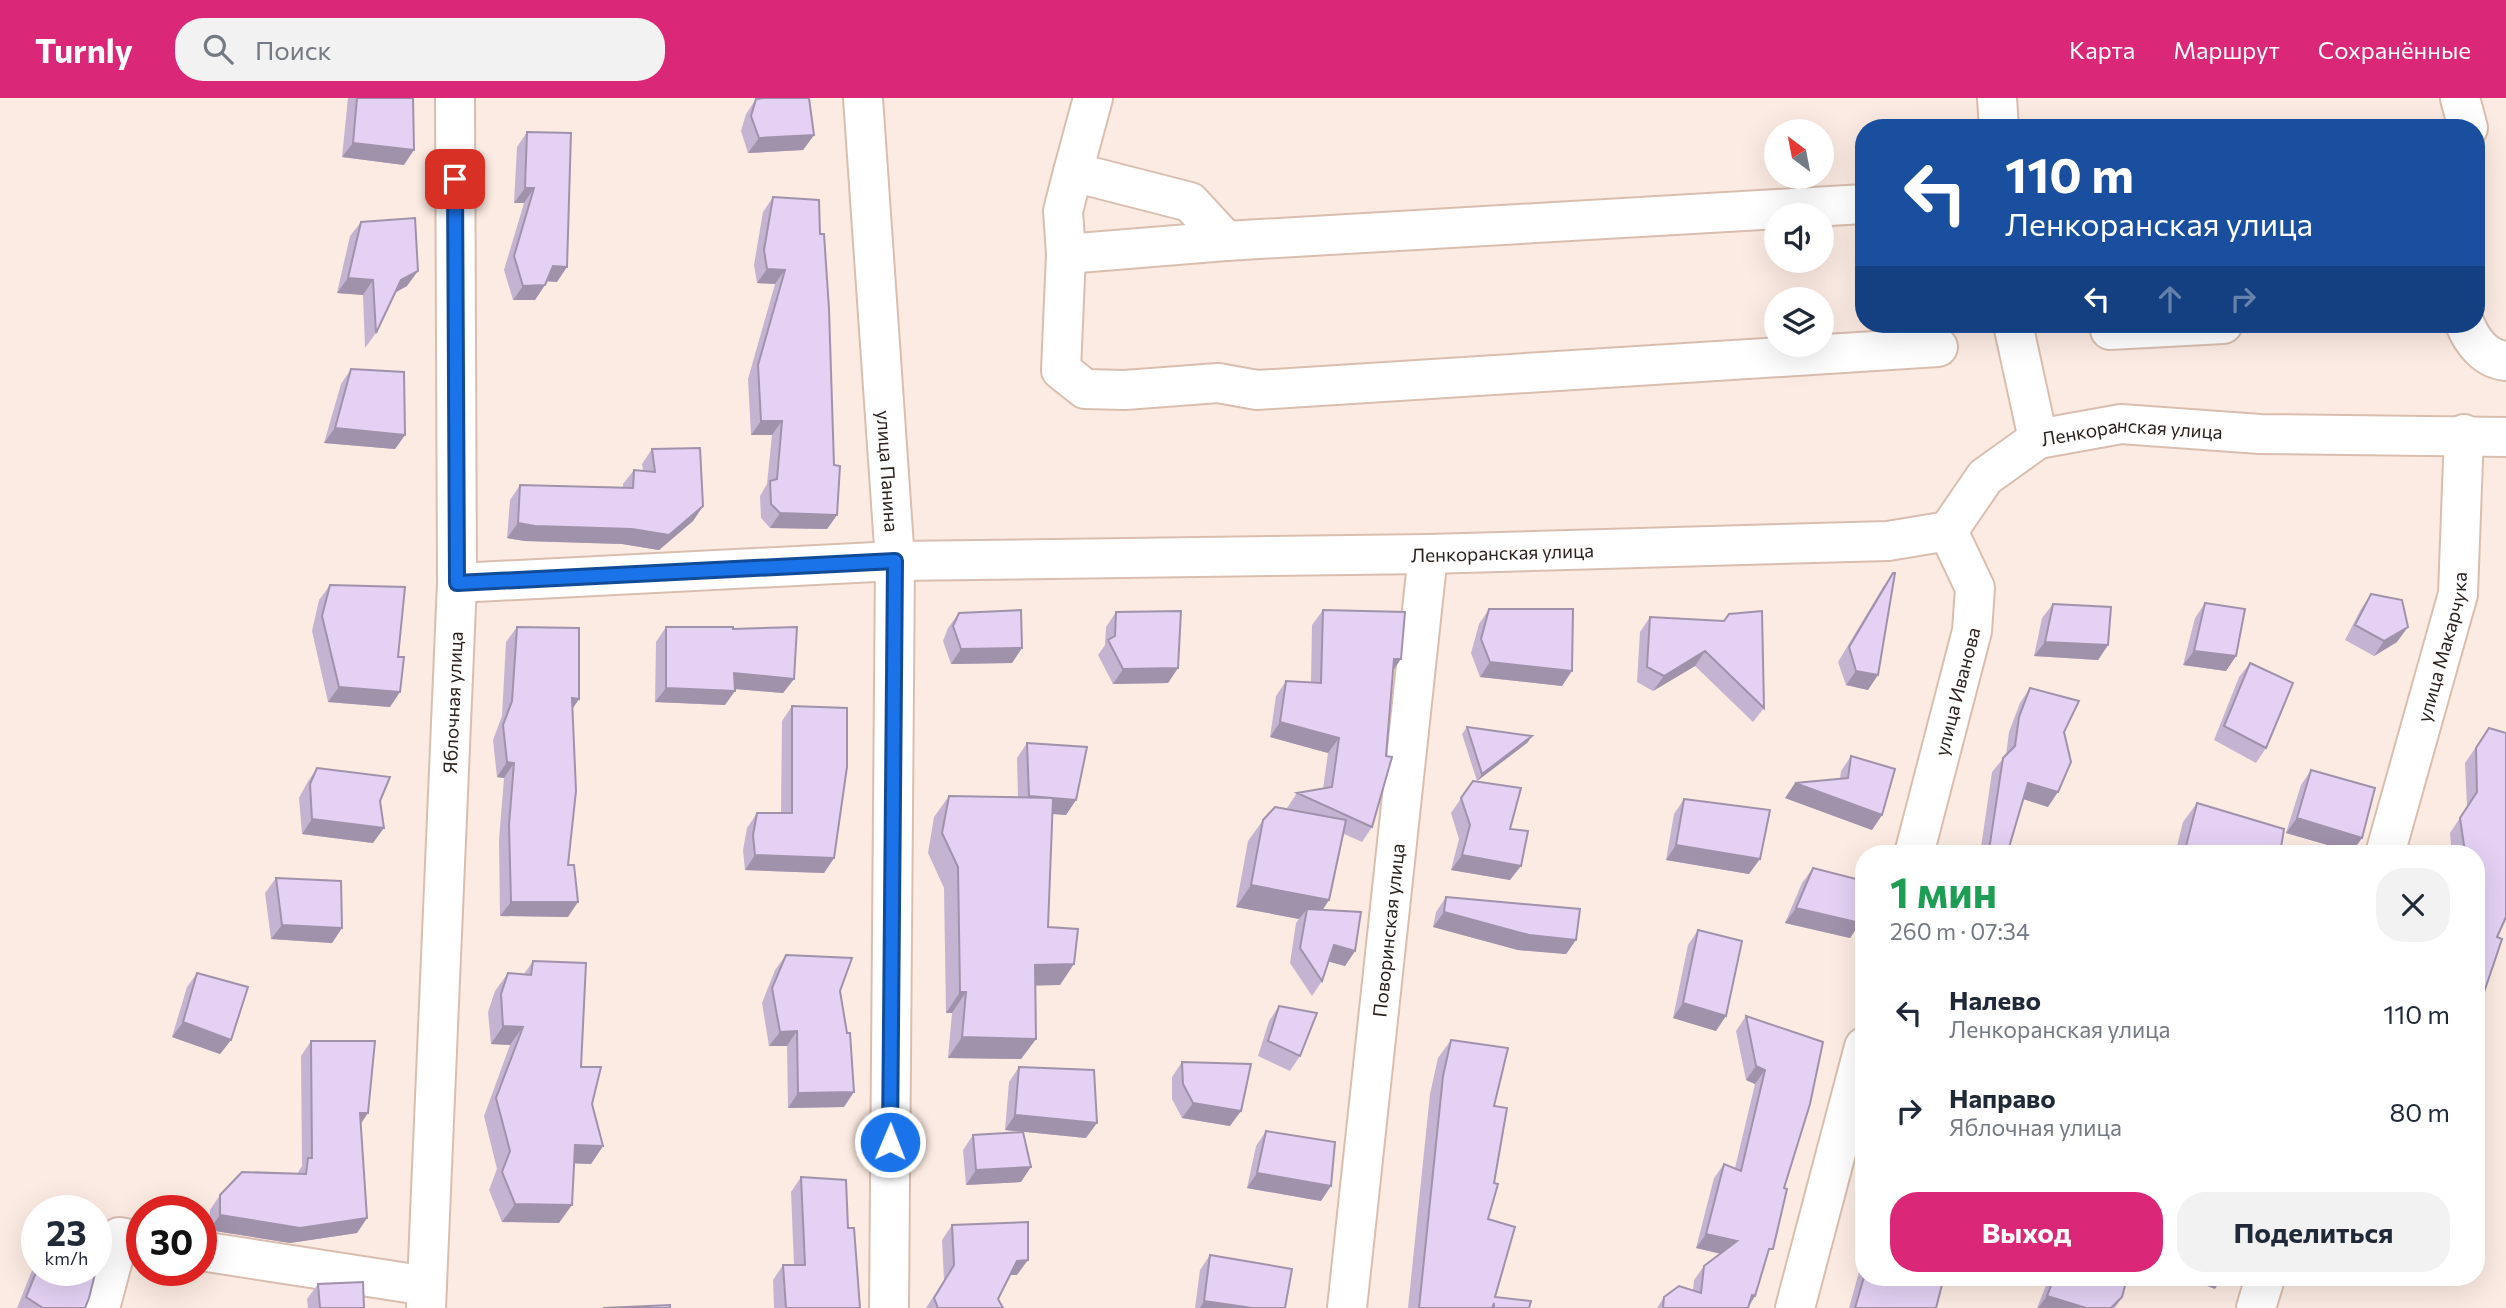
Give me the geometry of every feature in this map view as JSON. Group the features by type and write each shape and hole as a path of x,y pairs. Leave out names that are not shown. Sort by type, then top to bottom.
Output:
{"street":[{"name":"Яблочная улица","path":"426,1297 457,583 455,98"},
{"name":"улица Панина","path":"863,98 895,561 889,1308"},
{"path":"1093,98 1063,211 1066,254 1060,370 1085,389 1125,390 1218,383 1257,390 1938,347"},
{"path":"1997,98 1998,119"},
{"path":"2460,98 2466,119"},
{"path":"1073,172 1190,202 1226,241"},
{"path":"1066,254 1226,241 1855,205"},
{"path":"2015,333 2038,439"},
{"path":"2469,333 2473,343 2498,360 2506,361"},
{"name":"Ленкоранская улица","path":"457,583 895,561 1428,554 1888,541 1948,531 1985,477 2038,439 2121,424 2260,434 2463,434 2506,437"},
{"name":"улица Макарчука","path":"2388,845 2458,594 2463,434"},
{"name":"улица Иванова","path":"1916,845 1972,631 1975,587 1948,531"},
{"name":"Поворинская улица","path":"1347,1308 1428,554"},
{"path":"1796,1308 1855,1082"},
{"path":"100,1308 120,1237 126,1238"},
{"path":"217,1254 426,1297"},
{"path":"2256,1308 2263,1286"}],"building":[{"path":"357,98 413,98 414,150 353,143"},
{"path":"809,98 814,135 759,138 751,116 756,99"},
{"path":"527,132 571,133 567,267 553,266 545,285 523,286 514,256 534,188 525,188"},
{"path":"773,197 819,200 820,234 824,234 829,309 834,465 840,466 837,515 780,513 771,504 770,481 777,479 782,421 761,421 758,365 785,270 767,269 764,250"},
{"path":"415,218 418,271 401,280 376,333 373,280 348,278 361,222"},
{"path":"351,369 404,372 405,435 335,428"},
{"path":"700,448 703,506 669,535 632,529 535,526 518,523 520,485 633,488 634,470 655,472 652,449"},
{"path":"1893,573 1878,675 1856,671 1849,647"},
{"path":"330,585 405,587 398,657 404,657 400,692 339,687 322,616"},
{"path":"2371,594 2402,600 2408,627 2384,641 2355,625"},
{"path":"2205,603 2245,609 2236,656 2194,651"},
{"path":"2053,604 2111,607 2108,645 2045,642"},
{"path":"1489,609 1573,609 1572,671 1490,662 1481,639"},
{"path":"1021,610 1022,648 961,649 953,626 959,613"},
{"path":"1323,610 1405,612 1401,659 1394,659 1386,756 1392,757 1372,827 1297,793 1332,787 1339,738 1280,722 1286,681 1321,683"},
{"path":"1181,611 1178,668 1123,669 1108,640 1115,636 1116,612"},
{"path":"1762,611 1764,708 1705,651 1664,676 1647,667 1650,617 1724,621 1729,614"},
{"path":"517,627 579,628 579,699 572,698 576,791 568,865 574,865 578,902 511,902 509,825 514,763 507,762 503,725 512,701"},
{"path":"666,627 797,627 794,679 734,673 735,691 666,688"},
{"path":"2250,663 2293,683 2266,748 2224,726"},
{"path":"2030,688 2079,701 2064,732 2071,762 2058,792 2028,783 2010,845 1990,845 2003,758 2015,746 2019,717"},
{"path":"792,706 847,708 847,767 834,858 755,855 753,835 757,813 792,813"},
{"path":"1467,727 1532,736 1482,774"},
{"path":"2489,728 2506,733 2506,917 2497,937 2502,939 2485,989 2485,845 2464,845 2460,818 2477,792 2476,748"},
{"path":"1027,743 1087,747 1076,800 1029,796"},
{"path":"1851,756 1895,769 1882,815 1795,783 1848,778"},
{"path":"317,768 390,777 380,801 384,828 312,819 310,784"},
{"path":"2311,770 2375,788 2362,838 2297,818"},
{"path":"1473,781 1521,788 1510,829 1528,831 1521,866 1462,855 1470,825 1461,798"},
{"path":"949,796 1053,798 1048,927 1078,929 1074,964 1035,965 1036,1039 962,1037 966,992 960,992 958,867 942,833"},
{"path":"1684,799 1770,810 1760,859 1676,845"},
{"path":"2197,803 2284,829 2281,845 2186,845"},
{"path":"1275,807 1346,820 1329,900 1251,885 1263,820"},
{"path":"1813,868 1855,879 1855,922 1796,908"},
{"path":"276,878 341,881 342,928 282,925"},
{"path":"1446,897 1580,909 1576,940 1529,935 1444,912"},
{"path":"1307,909 1361,912 1355,951 1334,945 1322,981 1300,948"},
{"path":"1698,930 1742,941 1726,1016 1683,1003"},
{"path":"786,955 852,958 840,991 847,1033 850,1033 854,1092 798,1093 797,1031 780,1032 772,988"},
{"path":"533,961 586,963 581,1067 601,1067 592,1104 603,1146 575,1145 572,1205 515,1204 502,1172 510,1151 496,1098 523,1027 503,1026 501,994 508,973 531,975"},
{"path":"197,973 248,987 231,1040 183,1022"},
{"path":"1279,1006 1317,1013 1300,1056 1268,1041"},
{"path":"1746,1016 1823,1042 1810,1104 1784,1188 1787,1189 1773,1249 1769,1249 1755,1296 1752,1295 1748,1308 1663,1308 1664,1297 1679,1286 1701,1293 1704,1266 1737,1241 1706,1234 1724,1164 1741,1171 1765,1070 1756,1066"},
{"path":"1451,1040 1508,1048 1494,1106 1507,1108 1494,1183 1498,1184 1488,1219 1515,1227 1495,1297 1531,1301 1529,1308 1494,1308 1494,1303 1492,1308 1419,1308 1443,1076"},
{"path":"311,1041 375,1041 368,1113 360,1113 367,1218 300,1228 220,1215 220,1195 242,1172 306,1174 308,1158 312,1158"},
{"path":"1182,1062 1251,1064 1241,1111 1193,1103 1183,1084"},
{"path":"1019,1067 1094,1070 1097,1123 1015,1115"},
{"path":"1266,1131 1335,1142 1331,1186 1257,1173"},
{"path":"1023,1132 1031,1167 976,1170 973,1135"},
{"path":"801,1177 846,1180 848,1228 854,1228 860,1308 786,1308 783,1265 805,1265"},
{"path":"1028,1222 1028,1260 1017,1261 998,1299 1003,1308 938,1308 934,1298 954,1265 952,1225"},
{"path":"1210,1255 1292,1269 1285,1308 1252,1308 1204,1301"},
{"path":"363,1282 364,1308 320,1308 318,1284"},
{"path":"30,1286 92,1286 85,1308 43,1308 26,1297"},
{"path":"1861,1286 1942,1286 1936,1308 1855,1308"},
{"path":"2051,1286 2125,1286 2122,1297 2111,1308 2086,1308 2047,1296"},
{"path":"670,1305 670,1308 603,1308"}],"route":[{"path":"455,179 457,583 895,561 890,1142"}]}
